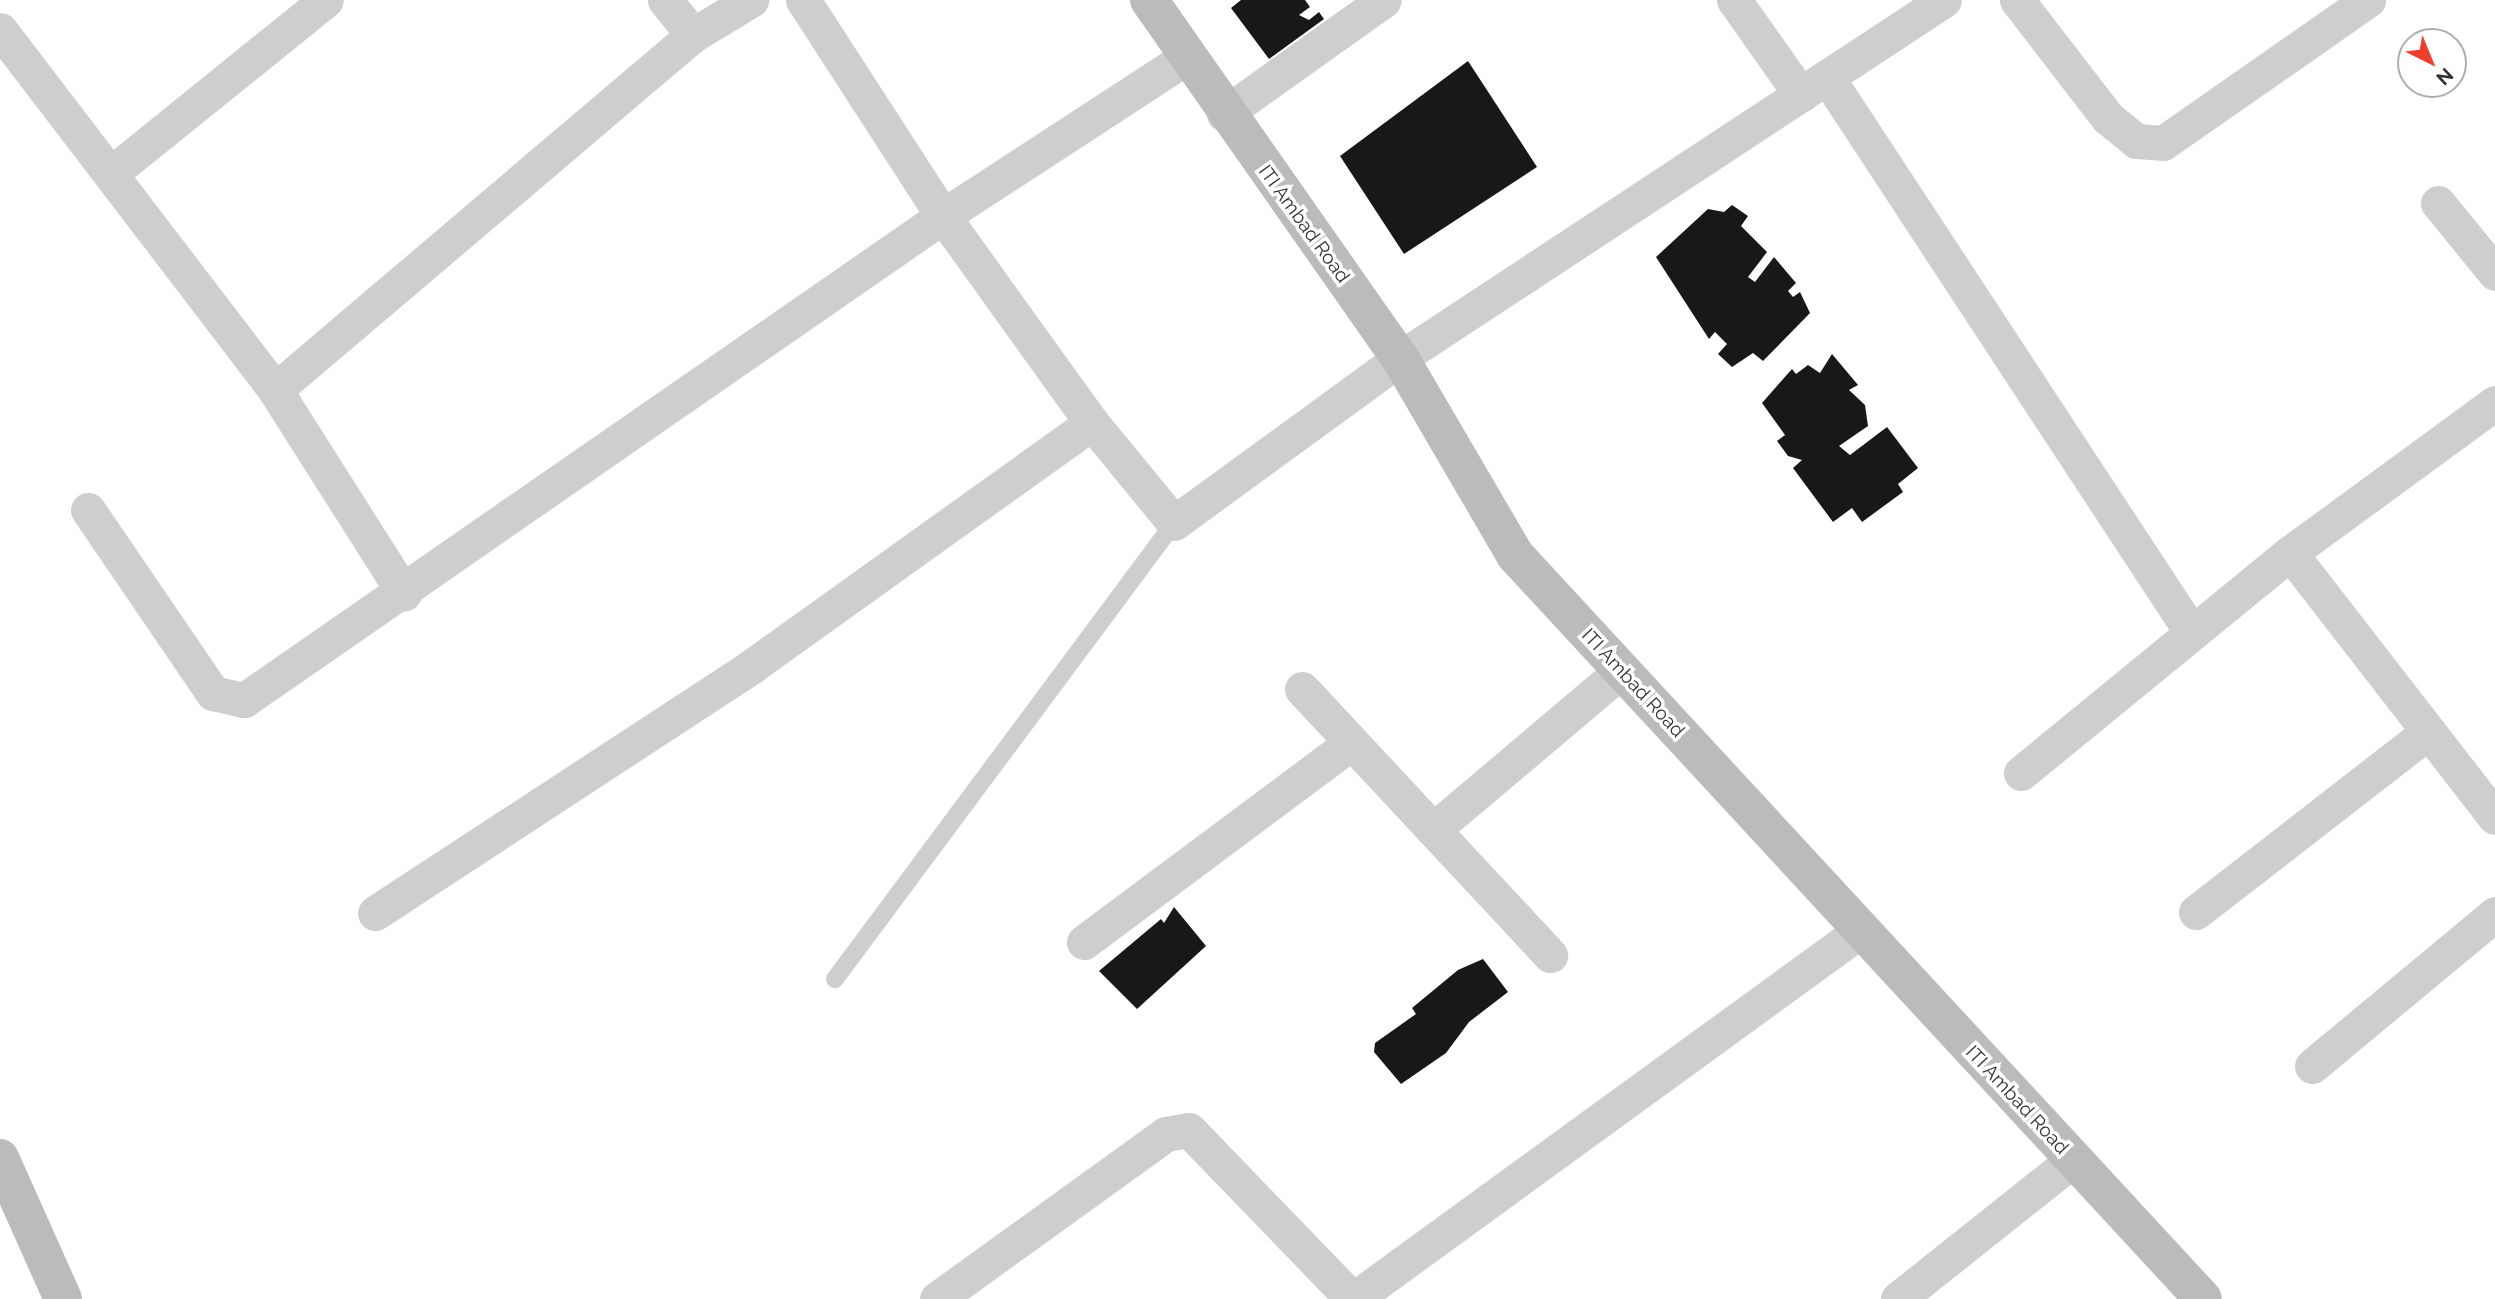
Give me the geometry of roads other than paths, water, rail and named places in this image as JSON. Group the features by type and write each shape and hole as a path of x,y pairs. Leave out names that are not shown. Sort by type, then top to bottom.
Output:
{"street":[{"path":"114,171 326,0"},
{"path":"665,0 693,36"},
{"path":"275,390 693,36 751,0"},
{"path":"803,0 943,216 1092,423 1174,523 1400,358 1944,0"},
{"name":"ITI Ambad Road","path":"1149,0 1224,114 1400,358 1515,555 2203,1299"},
{"path":"1224,114 1384,0"},
{"path":"1734,0 1814,86 2192,633"},
{"path":"2017,0 2108,118 2136,141 2163,143 2368,0"},
{"path":"0,30 114,171 275,390 404,593"},
{"path":"88,510 223,700 244,701 404,593 943,216 1185,58"},
{"path":"2438,203 2495,273"},
{"path":"2021,773 2290,554 2495,403"},
{"path":"375,913 752,666 1092,423"},
{"path":"2290,554 2495,817"},
{"path":"1433,830 1621,671"},
{"path":"1302,689 1550,955"},
{"path":"2196,912 2428,732"},
{"path":"1084,942 1351,743"},
{"path":"2312,1066 2495,914"},
{"path":"937,1299 1166,1134 1189,1130 1353,1299 1860,931"},
{"path":"0,1158 63,1299"},
{"path":"1898,1299 2074,1160"}],"lane":[{"path":"835,979 1174,523"}]}
